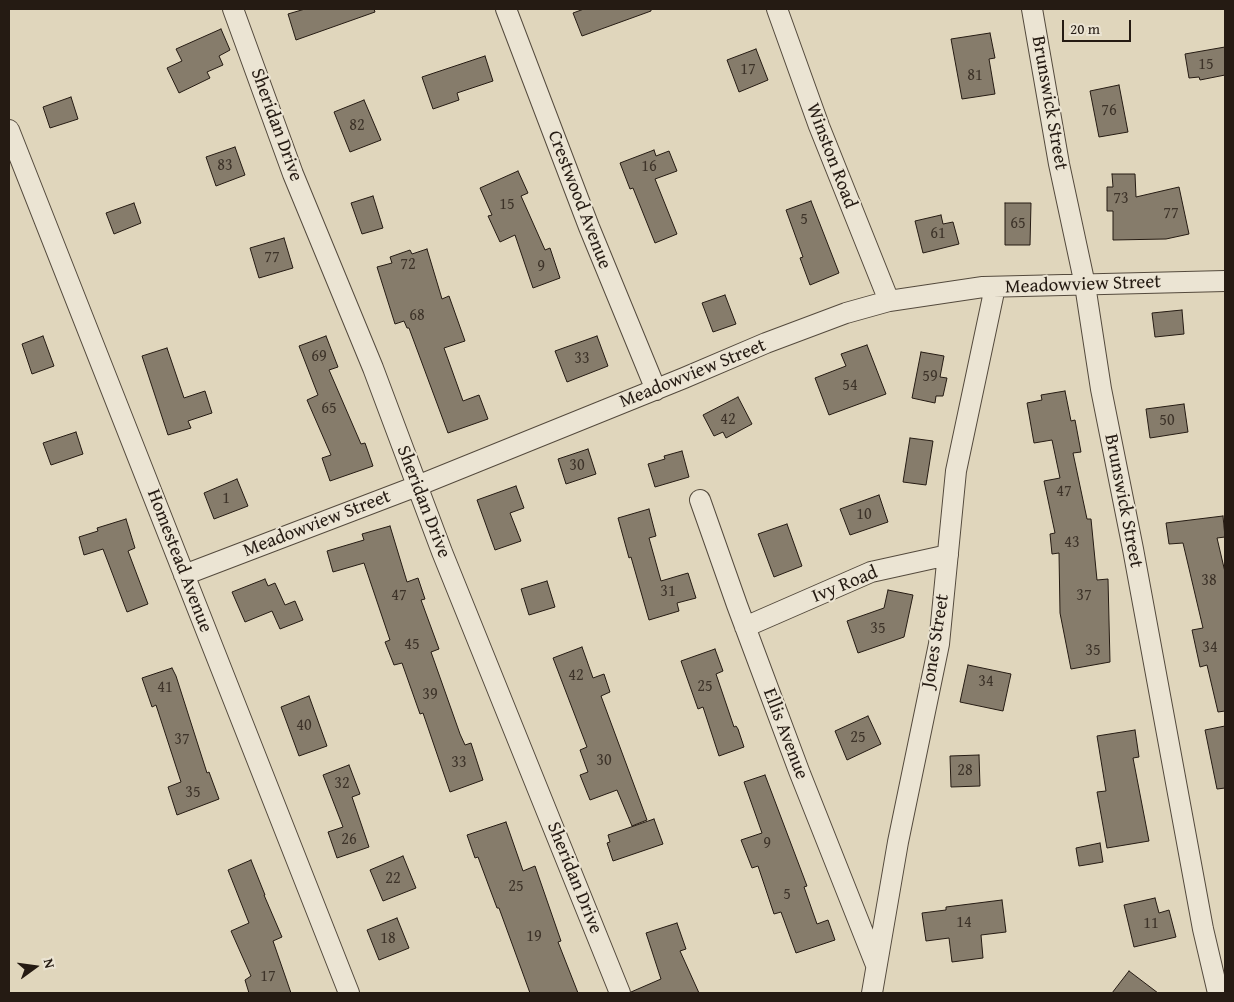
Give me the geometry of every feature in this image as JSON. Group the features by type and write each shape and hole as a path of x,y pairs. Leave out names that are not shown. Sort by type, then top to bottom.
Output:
{"street":[{"name":"Sheridan Drive","path":"233,9 293,174 373,368 490,672 620,993"},
{"name":"Crestwood Avenue","path":"506,9 588,227 656,390"},
{"name":"Winston Road","path":"777,9 818,126 889,301"},
{"name":"Brunswick Street","path":"1032,9 1059,164 1085,285 1101,389 1133,549 1203,929 1218,993"},
{"name":"Homestead Avenue","path":"10,140 125,421 349,993"},
{"name":"Meadowview Street","path":"184,575 417,486 656,390 766,343 846,313 889,301 995,287 1225,281"},
{"name":"Jones Street","path":"872,993 898,842 939,644 956,471 995,287"},
{"name":"Ellis Avenue","path":"700,500 799,771 876,965"},
{"name":"Ivy Road","path":"745,626 871,572 948,555"}],"building":[{"path":"305,9 374,9 375,12 296,40 288,14"},
{"path":"584,9 651,9 651,11 582,36 573,13"},
{"path":"221,29 230,50 219,56 223,65 207,72 210,78 179,93 167,68 182,61 176,49"},
{"path":"990,33 995,58 989,59 995,94 962,99 951,39"},
{"path":"1225,47 1225,75 1200,80 1199,77 1189,78 1185,54"},
{"path":"756,49 768,80 739,92 727,60"},
{"path":"485,56 493,81 457,93 459,100 433,109 422,77"},
{"path":"1119,85 1128,132 1099,137 1090,91"},
{"path":"71,97 78,119 50,128 43,107"},
{"path":"364,100 381,140 350,152 334,112"},
{"path":"235,147 245,175 216,186 206,157"},
{"path":"654,150 656,156 669,151 677,171 655,179 677,234 655,243 633,188 630,189 620,163"},
{"path":"518,171 528,193 521,196 545,250 550,248 560,278 533,288 515,235 500,242 488,216 492,215 480,188"},
{"path":"1112,174 1135,174 1136,197 1179,187 1189,234 1166,239 1113,240 1113,211 1107,211 1107,187 1113,187"},
{"path":"373,196 383,228 362,234 351,203"},
{"path":"811,201 839,273 810,285 800,258 803,257 786,210"},
{"path":"134,203 141,223 114,234 106,213"},
{"path":"1005,203 1031,203 1030,245 1005,245"},
{"path":"941,215 943,224 953,222 959,244 923,253 915,221"},
{"path":"284,238 293,268 259,278 250,248"},
{"path":"427,249 442,299 449,296 465,341 444,348 463,401 479,395 488,419 448,433 409,328 407,328 404,321 395,324 377,267 392,263 390,257 410,250 412,254"},
{"path":"725,295 736,324 713,332 702,303"},
{"path":"1182,310 1184,334 1155,337 1152,313"},
{"path":"43,336 54,366 32,374 22,344"},
{"path":"326,336 338,367 329,370 361,444 365,443 373,466 330,481 322,458 331,455 307,400 318,395 299,346"},
{"path":"597,336 608,366 567,382 555,351"},
{"path":"867,345 886,394 829,415 815,378 846,366 841,354"},
{"path":"167,348 184,398 205,391 212,413 188,421 191,428 168,435 142,356"},
{"path":"921,352 944,356 940,377 947,378 943,396 936,396 935,403 912,398"},
{"path":"1065,391 1071,421 1075,420 1081,452 1073,453 1087,519 1091,519 1097,580 1108,579 1110,662 1071,669 1060,613 1059,553 1052,554 1050,534 1055,533 1044,481 1060,478 1052,440 1034,443 1027,403 1042,400 1041,395"},
{"path":"738,397 752,424 726,438 723,432 714,436 703,415"},
{"path":"1184,404 1188,432 1150,438 1146,409"},
{"path":"76,432 83,454 51,465 43,443"},
{"path":"910,438 933,441 926,485 903,482"},
{"path":"588,449 596,474 566,484 558,459"},
{"path":"682,451 689,477 655,487 648,464 665,459 664,456"},
{"path":"237,479 248,506 214,519 204,493"},
{"path":"516,486 524,508 510,513 521,541 495,550 477,500"},
{"path":"879,495 888,522 850,535 840,509"},
{"path":"649,509 656,536 649,538 661,581 688,573 696,598 677,603 679,611 649,620 618,518"},
{"path":"1223,516 1225,537 1217,538 1225,572 1225,711 1218,712 1207,665 1200,667 1192,630 1203,628 1183,543 1169,544 1166,523"},
{"path":"126,519 135,548 128,551 148,604 127,612 103,549 84,555 79,537 98,531 97,528"},
{"path":"787,524 802,566 774,577 758,534"},
{"path":"390,526 407,582 418,578 425,599 421,600 439,649 431,652 460,734 465,745 471,743 483,780 450,792 423,713 420,714 402,663 394,665 385,642 390,640 364,563 333,572 327,551 364,540 362,534"},
{"path":"265,579 268,586 275,583 285,605 295,601 303,620 280,629 272,611 245,622 232,592"},
{"path":"547,581 555,607 529,615 521,589"},
{"path":"888,590 913,595 904,637 858,653 847,621 884,608"},
{"path":"582,647 593,678 604,674 610,692 601,696 647,820 632,826 617,790 590,800 580,775 588,772 580,750 587,747 553,658"},
{"path":"715,649 723,671 716,674 734,727 736,726 738,729 744,747 719,756 703,707 698,709 681,661"},
{"path":"968,665 1011,674 1003,711 960,702"},
{"path":"172,668 207,773 209,772 219,799 177,815 168,787 181,782 156,705 152,707 142,678"},
{"path":"309,696 327,746 299,756 281,707"},
{"path":"868,716 881,744 847,760 835,731"},
{"path":"1225,726 1225,788 1217,789 1205,730"},
{"path":"1135,730 1139,757 1133,758 1149,841 1107,848 1097,792 1106,791 1097,736"},
{"path":"979,755 980,786 951,787 950,756"},
{"path":"349,765 360,794 352,797 369,847 337,858 328,832 343,827 323,775"},
{"path":"765,775 807,886 804,887 817,924 828,920 835,940 796,953 781,912 774,914 758,866 752,868 741,840 762,833 744,782"},
{"path":"654,819 663,844 613,861 607,843 610,842 608,835"},
{"path":"506,822 523,871 535,866 561,941 558,942 578,993 530,993 499,908 497,908 478,857 475,858 467,835"},
{"path":"1100,843 1103,862 1079,866 1076,848"},
{"path":"403,856 416,888 383,901 370,870"},
{"path":"251,860 282,937 273,941 291,993 249,993 245,980 251,976 231,931 249,923 228,870"},
{"path":"1155,898 1159,913 1169,910 1176,937 1134,947 1124,905"},
{"path":"1002,900 1006,932 981,935 983,958 952,962 949,938 926,941 922,913 946,910 946,907"},
{"path":"397,918 409,948 379,960 367,930"},
{"path":"677,923 686,949 680,951 699,993 632,993 661,979 646,933"},
{"path":"1129,971 1158,993 1112,993"}]}
